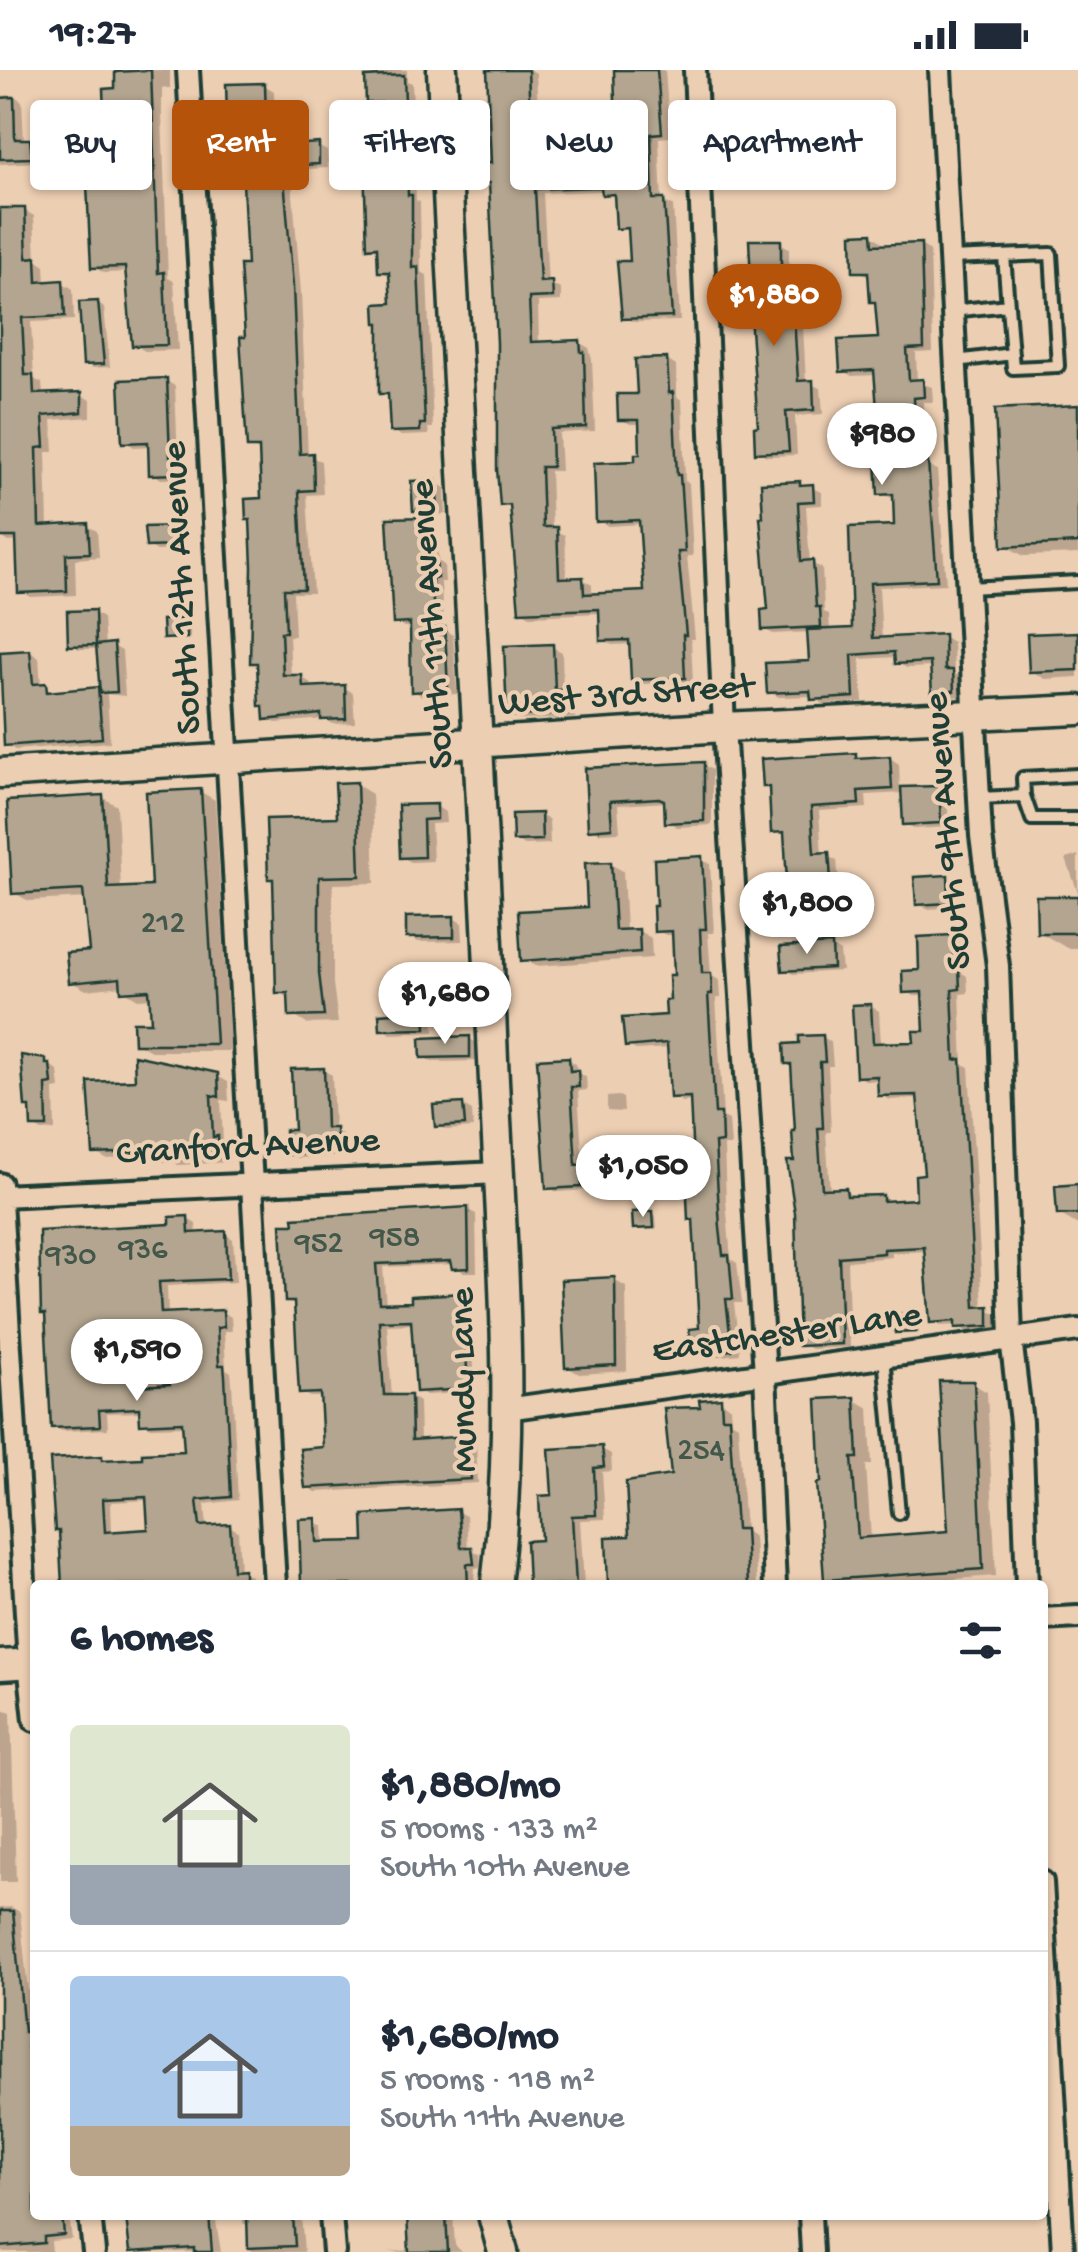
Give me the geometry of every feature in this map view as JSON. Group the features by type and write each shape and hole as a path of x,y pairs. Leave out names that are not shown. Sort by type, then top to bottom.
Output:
{"street":[{"name":"South 12th Avenue","path":"188,70 275,1580"},
{"name":"South 11th Avenue","path":"442,70 458,423 480,744 498,1173"},
{"path":"695,70 724,727 775,1580"},
{"name":"South 9th Avenue","path":"940,70 981,836 998,966 1011,1338 1021,1422 1027,1580"},
{"name":"West 3rd Street","path":"0,773 724,727 1078,710"},
{"name":"Cranford Avenue","path":"0,1196 498,1173"},
{"name":"Mundy Lane","path":"496,1580 506,1484 498,1173"},
{"path":"0,1184 30,1634"},
{"name":"Eastchester Lane","path":"506,1409 1078,1330"},
{"path":"1048,1619 1078,1617"},
{"path":"0,1664 30,1663"},
{"path":"1048,1983 1064,2252"},
{"path":"91,2220 94,2252"},
{"path":"331,2220 334,2252"},
{"path":"493,2220 503,2252"},
{"path":"810,2220 812,2252"}],"lane":[{"path":"950,258 1051,254 1058,366 1013,368 1004,256"},
{"path":"952,312 1008,305"},
{"path":"955,361 1012,354"},
{"path":"967,588 1078,582"},
{"path":"1078,776 1024,778 1024,796 1032,818 1078,818"},
{"path":"979,798 1024,796"},
{"path":"884,1356 899,1513"}],"building":[{"path":"151,70 158,273 164,272 167,345 132,346 125,267 91,268 87,190 152,190 152,100 103,100 103,89 115,88 115,72"},
{"path":"487,70 528,70 529,100 510,100 510,190 535,190 540,282 552,281 553,297 529,298 531,342 580,340 584,352 586,427 551,429 552,467 541,467 543,527 557,527 559,578 583,577 584,594 644,591 639,520 596,522 594,463 635,461 635,454 640,454 639,420 618,420 617,394 637,394 635,359 667,358 685,552 678,552 686,635 685,678 631,680 629,640 600,641 599,609 519,612 510,505 500,506 497,469"},
{"path":"614,70 657,70 662,133 651,134 653,199 664,199 672,317 622,319 617,261 630,261 628,228 616,229 614,194 602,195 601,190 648,190 648,100 615,100"},
{"path":"404,75 405,100 366,100 365,77"},
{"path":"265,83 265,100 226,100 226,84"},
{"path":"14,97 15,139 30,139 30,158 0,159 0,98"},
{"path":"319,143 319,164 309,165 309,144"},
{"path":"243,190 285,190 300,454 313,453 314,490 299,491 304,589 284,589 283,675 302,675 303,687 345,685 346,719 321,720 321,714 264,720 263,706 259,706 257,663 250,663 252,567 245,499 261,498 259,448 247,448 240,337 245,337 240,265 247,265"},
{"path":"365,190 408,190 408,195 412,195 412,268 418,267 425,424 420,424 420,431 390,432 388,394 379,394 379,323 375,304 391,303 389,272 378,272 377,247 367,248"},
{"path":"0,208 25,208 27,258 36,257 37,282 63,280 65,316 22,318 25,375 33,375 34,394 82,392 82,412 43,416 45,447 37,448 39,526 88,523 90,553 66,554 67,591 18,593 16,537 0,537"},
{"path":"872,233 873,245 921,243 924,348 907,349 909,380 923,379 924,397 914,398 917,463 928,462 937,580 870,583 873,638 944,634 945,670 953,670 954,691 932,694 930,662 895,664 894,652 852,655 854,697 811,700 810,691 767,693 765,663 809,661 807,630 852,628 849,527 894,525 893,494 878,495 875,441 869,442 868,423 878,423 874,370 840,372 838,340 878,338 868,272 853,272 852,234"},
{"path":"749,240 781,240 781,284 798,283 799,302 793,302 798,381 813,380 814,410 786,412 789,451 755,453 754,427 758,426"},
{"path":"98,301 104,364 83,365 79,302"},
{"path":"167,378 170,456 178,456 178,474 149,475 148,442 122,443 119,380"},
{"path":"1078,405 1078,543 1002,547 995,409"},
{"path":"436,480 438,510 413,511 411,481"},
{"path":"800,481 800,485 813,484 814,501 798,502 801,561 813,560 821,627 762,630 761,610 768,609 761,483"},
{"path":"428,517 429,558 436,557 437,578 432,578 434,628 445,627 448,690 411,692 410,623 393,624 387,518"},
{"path":"176,526 176,546 146,547 144,527"},
{"path":"95,610 96,645 68,646 67,611"},
{"path":"187,619 187,638 163,639 162,620"},
{"path":"1078,632 1078,670 1029,672 1027,634"},
{"path":"114,643 117,692 100,693 96,645"},
{"path":"553,644 555,690 565,690 566,714 507,716 504,646"},
{"path":"30,650 33,684 46,683 47,692 98,687 102,738 4,746 0,652"},
{"path":"856,753 856,758 890,756 892,789 858,791 859,804 811,807 814,853 829,852 831,880 787,882 784,832 771,833 769,787 763,787 761,759"},
{"path":"704,762 704,821 665,823 664,800 659,798 610,801 612,828 588,830 585,768"},
{"path":"357,782 360,876 319,877 319,973 324,1016 289,1017 288,993 276,993 273,879 268,879 266,819 337,817 335,783"},
{"path":"939,786 941,823 903,825 901,787"},
{"path":"201,789 216,1044 134,1044 133,1022 151,1022 149,990 121,992 120,978 69,983 66,953 89,951 83,890 12,894 7,801 103,795 108,888 151,886 146,792"},
{"path":"437,804 437,819 423,820 424,857 400,858 398,805"},
{"path":"541,813 542,840 513,841 512,814"},
{"path":"702,856 706,929 700,929 702,973 711,973 712,994 708,994 715,1113 721,1113 722,1142 715,1143 723,1255 729,1255 733,1299 726,1299 732,1350 692,1355 689,1329 699,1328 693,1219 688,1220 685,1163 693,1163 690,1097 670,1098 667,1043 625,1047 622,1018 666,1015 665,1000 670,1000 669,975 674,975 672,931 654,932 654,859"},
{"path":"611,862 615,930 639,929 640,952 521,961 518,911 587,907 585,863"},
{"path":"948,875 949,903 916,905 914,877"},
{"path":"1036,896 1078,896 1078,933 1037,933"},
{"path":"454,916 454,937 406,938 406,917"},
{"path":"952,935 954,969 959,968 960,989 952,990 955,1060 961,1059 975,1307 989,1306 989,1326 955,1328 955,1321 930,1323 924,1247 884,1249 884,1253 839,1257 842,1344 799,1346 795,1213 787,1161 794,1161 795,1131 791,1064 785,1064 784,1044 799,1043 799,1036 823,1035 823,1128 818,1128 822,1189 846,1188 847,1196 883,1195 883,1201 916,1199 915,1175 924,1174 917,1095 878,1096 877,1076 856,1077 852,1005 871,1004 873,1043 914,1042 913,1031 924,1031 922,992 903,993 902,971 919,970 918,937"},
{"path":"832,944 833,968 782,971 780,947"},
{"path":"441,968 442,1004 425,1004 426,1029 380,1030 379,1014 392,1013 391,970"},
{"path":"470,1036 470,1057 421,1058 420,1038"},
{"path":"21,1055 46,1059 46,1064 50,1064 47,1127 31,1127 30,1107 25,1107"},
{"path":"134,1055 218,1073 219,1097 211,1095 213,1137 218,1136 219,1157 165,1160 164,1151 93,1154 88,1082 135,1080"},
{"path":"569,1057 570,1071 578,1070 579,1087 571,1087 576,1165 581,1165 582,1187 546,1189 537,1059"},
{"path":"324,1068 326,1128 336,1128 337,1152 286,1155 285,1130 294,1130 291,1069"},
{"path":"463,1103 465,1125 435,1127 433,1105"},
{"path":"1078,1184 1078,1214 1057,1215 1055,1186"},
{"path":"468,1207 469,1268 452,1269 450,1261 376,1264 379,1303 411,1302 411,1296 463,1293 468,1389 416,1392 411,1320 379,1321 384,1395 411,1395 412,1440 468,1436 471,1479 305,1488 300,1449 323,1447 320,1393 299,1394 294,1302 285,1302 281,1224 294,1224 293,1218"},
{"path":"653,1211 654,1228 633,1229 632,1212"},
{"path":"188,1216 189,1233 226,1231 228,1279 159,1282 161,1313 223,1310 224,1327 217,1328 219,1365 224,1365 225,1376 231,1497 197,1500 200,1526 230,1524 233,1570 244,1569 244,1580 62,1580 50,1459 142,1458 142,1453 184,1451 182,1422 140,1424 139,1408 99,1410 100,1426 51,1428 45,1314 41,1314 39,1231 170,1224 170,1217","holes":["167,1352 170,1384 138,1386 135,1353","146,1497 148,1529 105,1532 103,1499"]},
{"path":"615,1277 616,1365 565,1368 561,1280"},
{"path":"915,1313 916,1332 895,1333 894,1314"},
{"path":"939,1381 974,1381 983,1569 824,1580 817,1483 821,1482 817,1399 855,1397 858,1458 852,1458 858,1538 948,1531"},
{"path":"721,1398 722,1417 729,1417 736,1529 745,1529 748,1580 608,1580 606,1537 629,1536 626,1482 671,1475 664,1408 700,1407 699,1400"},
{"path":"602,1446 604,1467 594,1468 596,1515 572,1516 576,1580 528,1580 526,1541 541,1540 539,1496 552,1495 549,1449"},
{"path":"458,1509 461,1547 472,1547 474,1564 467,1564 468,1580 301,1580 299,1519 316,1518 317,1542 364,1541 363,1515"},
{"path":"0,1911 13,1911 30,2080 30,2220 62,2220 64,2235 44,2237 44,2243 0,2247"},
{"path":"126,2220 209,2220 212,2252 194,2252 194,2248 130,2252"},
{"path":"247,2220 293,2220 295,2246 248,2248"},
{"path":"407,2220 446,2220 448,2252 409,2252"}]}
